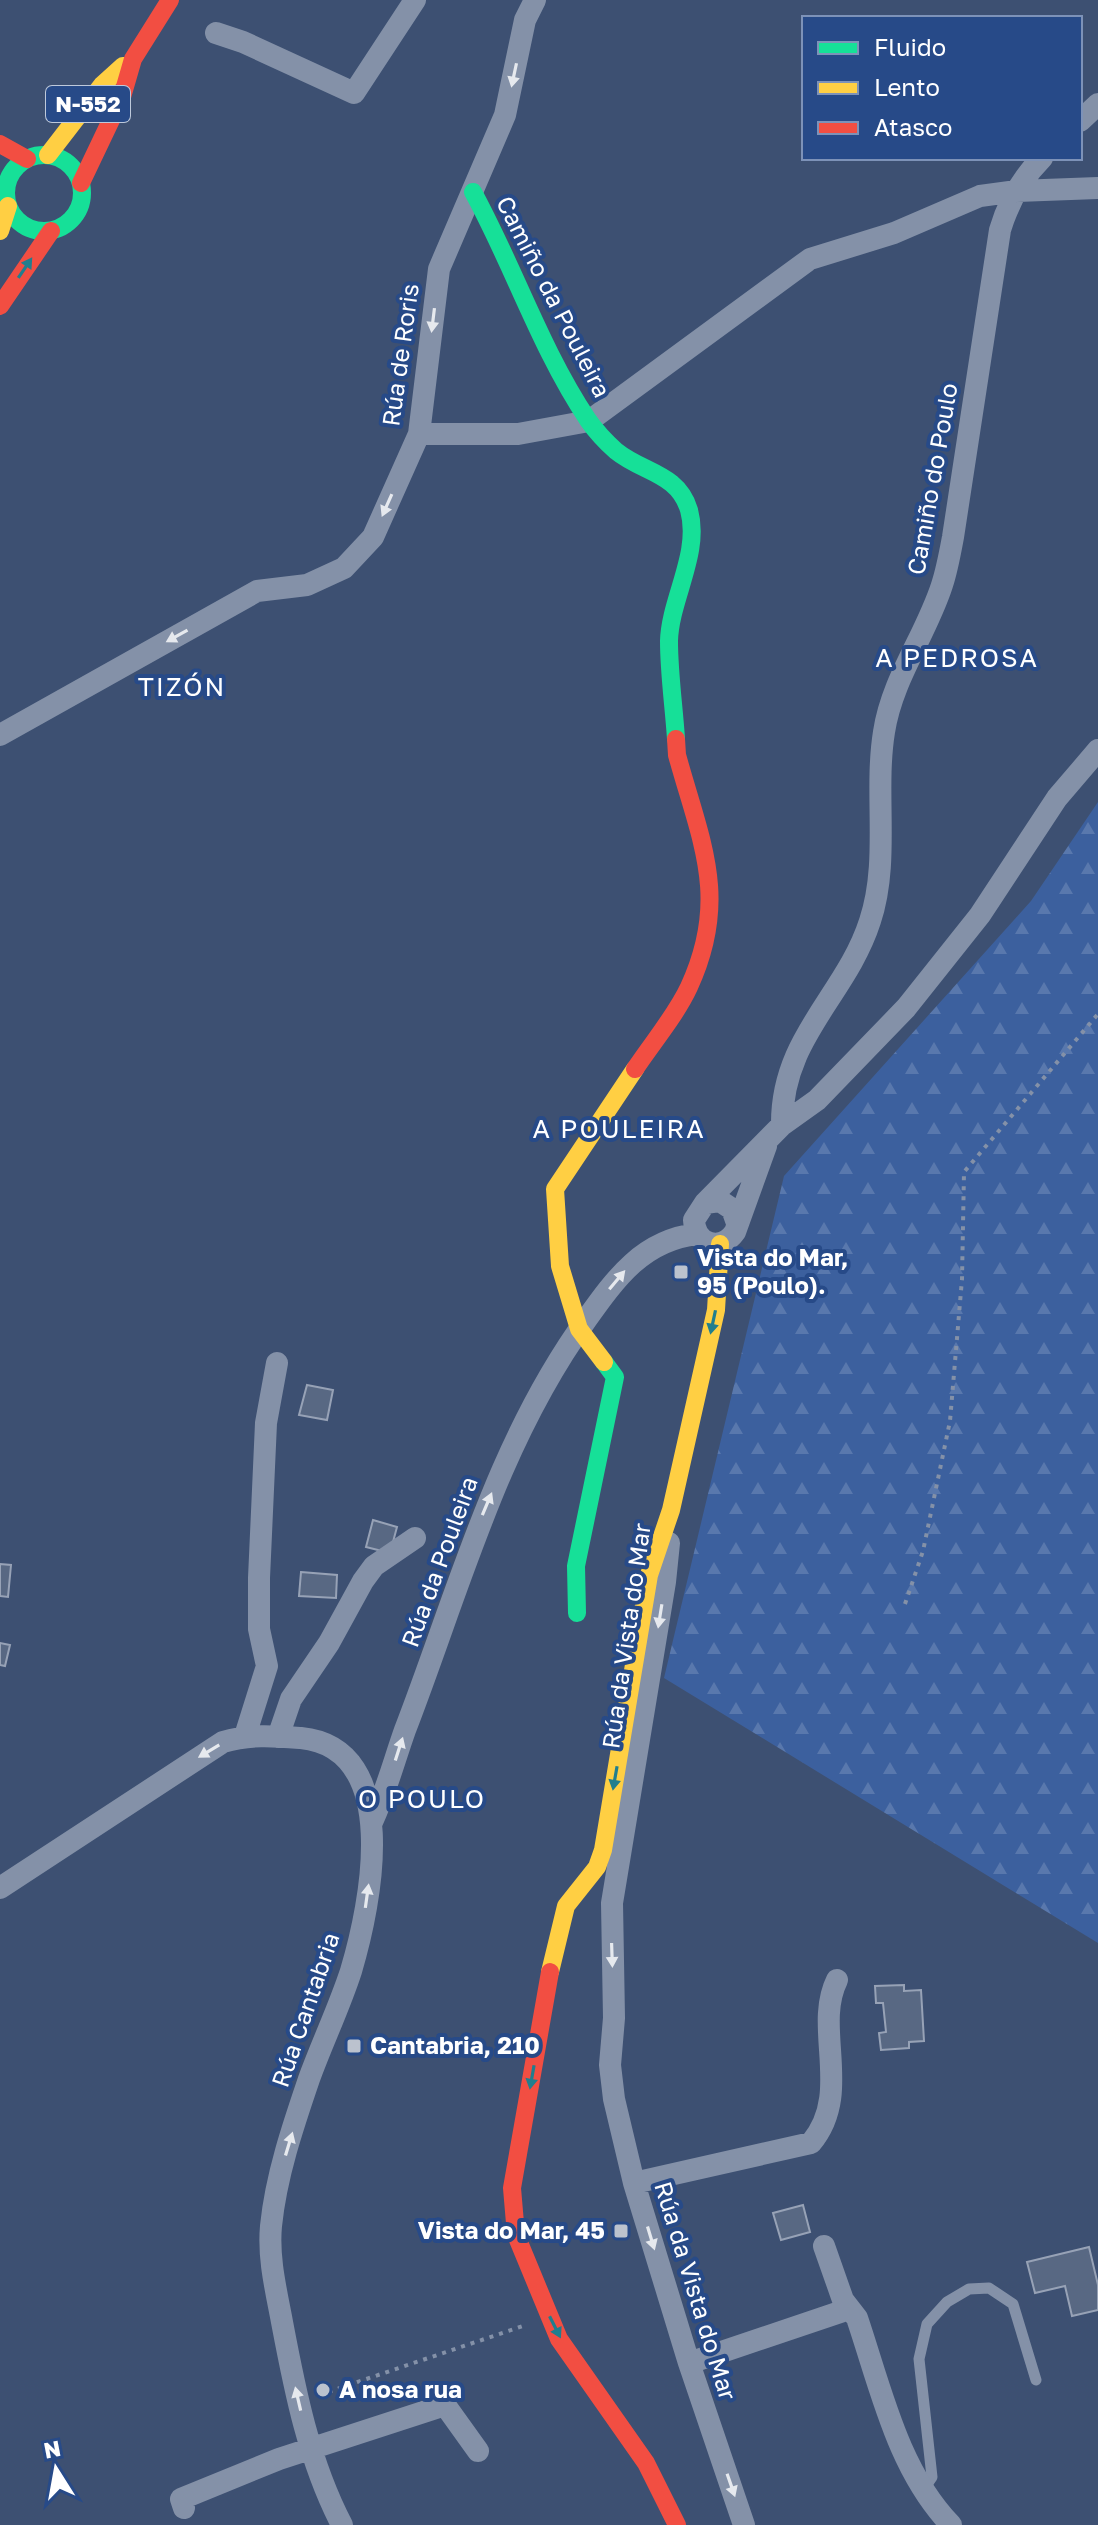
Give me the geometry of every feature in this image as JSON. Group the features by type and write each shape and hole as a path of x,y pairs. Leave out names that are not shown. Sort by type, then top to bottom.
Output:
{"main road":[{"name":"N-552","path":"48,155 102,85 133,59 170,0"},
{"path":"4,195 20,224 40,231 63,226 79,208 81,183 122,97 133,59"},
{"path":"0,144 27,159 12,172 4,195 0,231"},
{"name":"N-552","path":"27,159 48,155 69,164 81,183"},
{"name":"Camiño da Pouleira","path":"473,192 501,243 528,312 589,421 617,452 660,474 682,491 690,514 691,537 669,639 677,755 710,877 711,922 689,988 555,1189 560,1266 579,1329"},
{"path":"0,306 51,231"},
{"name":"Rúa da Vista do Mar","path":"677,2525 666,2493 651,2466 575,2367 518,2244 511,2217 512,2188 557,1934 576,1892 597,1867 603,1850 649,1575 671,1510 716,1310 720,1244"},
{"path":"577,1613 576,1566 615,1377 579,1329"}],"street":[{"path":"216,33 243,42 354,93 415,0"},
{"name":"Rúa de Roris","path":"0,735 257,591 307,585 344,568 373,537 419,434 439,269 505,115 525,20 535,0"},
{"path":"1082,119 1098,104"},
{"name":"Camiño do Poulo","path":"737,1223 776,1131 793,1059 860,945 876,902 884,734 896,688 942,586 971,433 995,251 1006,210 1040,160"},
{"path":"419,434 518,434 589,421 810,259 894,233 980,196 1017,191 1098,188"},
{"path":"705,1203 725,1203 735,1213 737,1223 732,1237 720,1244 707,1243 697,1234 694,1220 705,1203 776,1131 817,1100 906,1008 980,915 1057,798 1098,750"},
{"name":"Rúa da Pouleira","path":"372,1822 499,1476 539,1395 579,1329 615,1281 645,1251 668,1238 697,1234"},
{"path":"245,1736 267,1666 259,1629 259,1578 266,1423 277,1363"},
{"name":"Rúa da Vista do Mar","path":"671,1510 665,1582 611,1923 614,2018 610,2065 614,2099 634,2183 689,2363 744,2525"},
{"path":"278,1737 291,1699 329,1643 363,1581 374,1566 415,1538"},
{"name":"Rúa Cantabria","path":"0,1888 223,1742 245,1736 320,1740 338,1747 359,1773 372,1822 369,1882 354,1958 278,2180 271,2229 272,2269 295,2390 311,2448 342,2525"},
{"path":"576,1892 617,1878"},
{"path":"634,2183 811,2143 822,2124 833,2083 829,2006 837,1980"},
{"path":"824,2246 834,2280 857,2318 894,2427 923,2491 951,2525"},
{"path":"689,2363 849,2309"},
{"path":"184,2508 181,2499 311,2448 445,2405 478,2451"}],"lane":[{"path":"923,2491 932,2477 919,2359 927,2324 947,2302 969,2289 989,2288 1013,2304 1036,2380"}],"path":[{"path":"905,1604 923,1551 950,1421 962,1279 964,1172 1098,1014"},
{"path":"313,2397 549,2316"}],"green space":[{"path":"1098,802 1098,1943 664,1678 784,1176 1031,901"}],"building":[{"path":"307,1385 333,1390 327,1420 299,1415"},
{"path":"373,1520 397,1527 390,1553 366,1547"},
{"path":"0,1564 11,1565 8,1597 0,1596"},
{"path":"301,1572 337,1575 336,1598 299,1596"},
{"path":"0,1643 10,1645 5,1666 0,1665"},
{"path":"904,1985 904,1991 921,1990 924,2041 909,2042 909,2048 881,2050 879,2033 886,2032 883,2003 876,2003 875,1986"},
{"path":"803,2205 810,2232 781,2240 773,2213"},
{"path":"1089,2247 1098,2285 1098,2310 1072,2316 1065,2286 1035,2293 1027,2262"}],"traffic: fast":[{"path":"44,155 59,158 71,166 79,178 82,193 79,208 71,220 59,228 44,231 29,228 17,220 9,208 6,193 9,178 17,166 29,158 44,155"},
{"path":"473,192 541,336 588,420 616,451 677,488 689,510 691,543 669,641 676,739"},
{"path":"577,1613 576,1566 615,1377 604,1362"}],"traffic: slow":[{"path":"48,155 102,85 123,66"},
{"path":"0,231 8,206"},
{"path":"604,1362 579,1329 560,1266 555,1189 635,1069"},
{"path":"550,1972 566,1906 597,1867 603,1850 649,1575 671,1510 716,1310 720,1244"}],"traffic: jam":[{"path":"81,183 122,97 133,59 170,0"},
{"path":"0,144 27,159"},
{"path":"0,306 51,231"},
{"path":"635,1069 684,997 701,955 708,925 710,897 707,870 677,755 676,739"},
{"path":"550,1972 512,2188 516,2235 559,2339 646,2463 677,2525"}],"place":[{"name":"Vista do Mar, 95 (Poulo).","path":"681,1272"},
{"name":"Cantabria, 210","path":"354,2046"},
{"name":"Vista do Mar, 45","path":"621,2231"},
{"name":"A nosa rua","path":"323,2390"}],"district":[{"name":"A PEDROSA","path":"957,658"},
{"name":"TIZÓN","path":"182,687"},
{"name":"A POULEIRA","path":"619,1129"},
{"name":"O POULO","path":"422,1799"}]}
